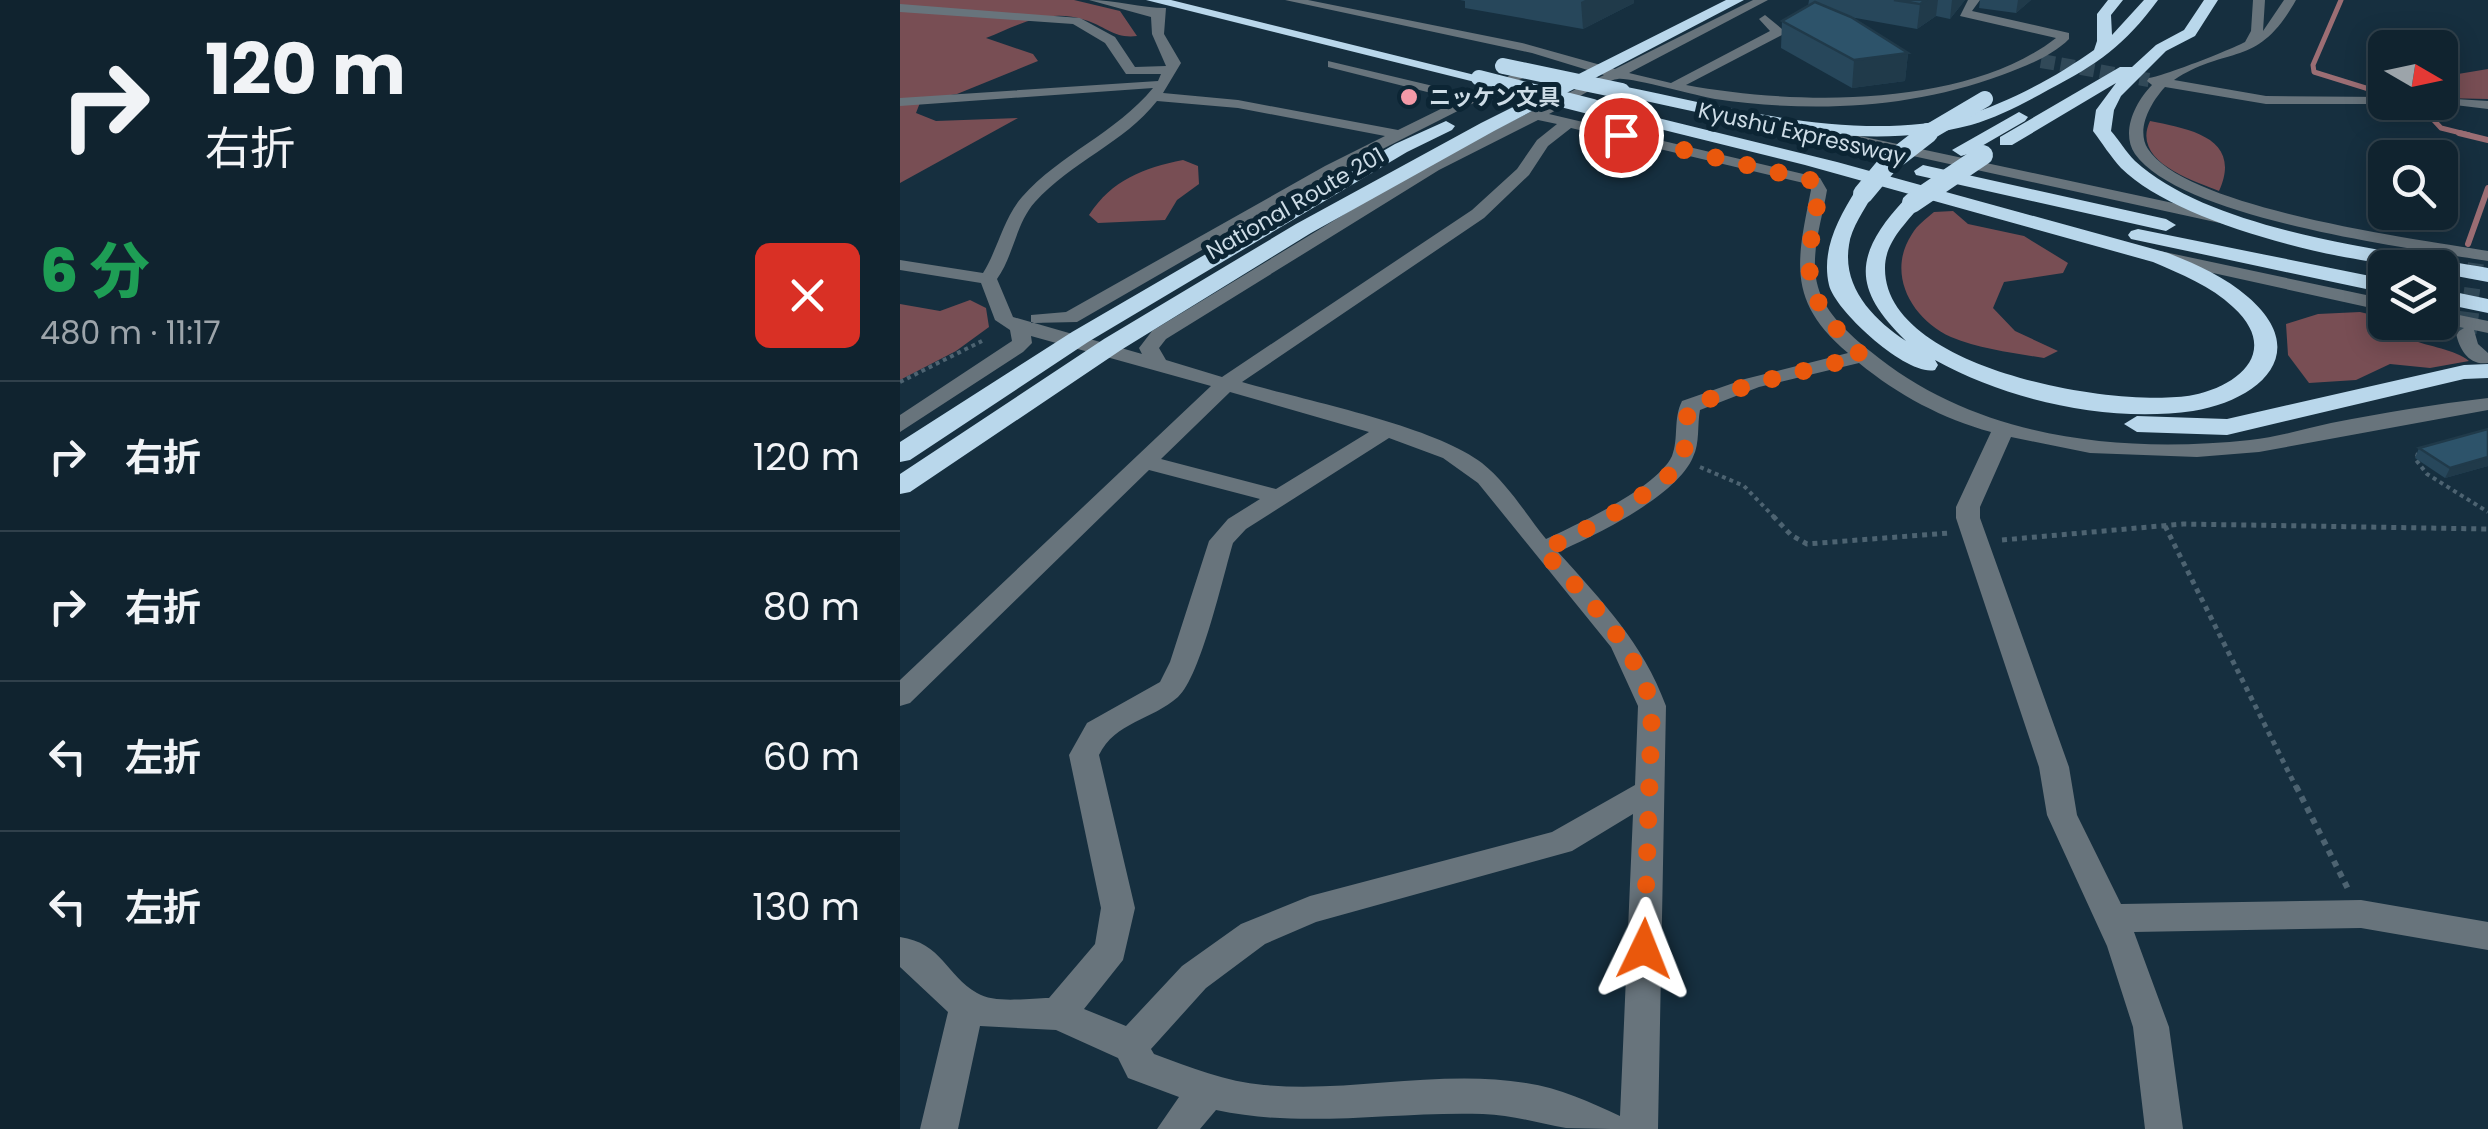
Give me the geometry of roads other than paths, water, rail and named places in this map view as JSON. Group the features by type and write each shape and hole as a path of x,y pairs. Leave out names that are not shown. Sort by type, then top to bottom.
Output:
{"highway":[{"path":"1199,0 1492,71 1608,87 1756,118 1874,127 1956,122 2016,100 2098,58 2151,0"},
{"name":"National Route 201","path":"900,454 1080,337 1401,148 1570,58 1708,0"},
{"name":"National Route 201","path":"900,486 1104,349 1432,155 1608,87 1738,0"},
{"path":"2098,58 2105,41 2104,14 2116,0"},
{"path":"2211,0 2190,33 2152,74 2114,94 2105,110 2102,130 2125,165 2178,199 2249,224 2482,262"},
{"name":"Kyushu Expressway","path":"1157,9 1492,71 1608,87 2099,210 2368,265"},
{"path":"2104,27 2060,60 1985,99 1900,153 1874,177 1838,243 1840,288 1880,336 1987,394 2052,413 2179,428 2227,426 2485,364"},
{"path":"1812,162 2144,252 2237,298 2256,320 2266,350 2263,367 2255,378 2203,403 2139,408 2032,392 1959,364 1910,332 1880,294 1874,275 1876,256 1901,200 1961,150 2110,66 2129,28"},
{"path":"1854,302 1852,257 1868,220 1983,154 2152,74"},
{"name":"Kyushu Expressway","path":"1608,87 1812,162 2368,282"},
{"path":"2458,281 2488,287"},
{"path":"2458,300 2488,306"}],"street":[{"path":"988,279 1026,202 1164,83 1174,63 1158,34 1157,9 1095,0"},
{"path":"1291,0 1570,58 1608,87 1676,85 1756,98 1868,102 1946,90 2035,60 2065,36 1964,13 1974,0"},
{"path":"1351,12 1381,0"},
{"path":"1156,361 1149,348 1159,335 1433,168 1608,87 1762,0"},
{"path":"2251,42 2257,31 2259,0"},
{"path":"2152,74 2174,71 2272,31 2290,0"},
{"path":"900,8 1076,21 1110,40 1131,70 1164,83 1238,104 1396,134"},
{"path":"1676,85 1778,32 1766,19"},
{"path":"1013,324 1070,318 1396,134 1570,58"},
{"path":"1333,64 1470,99"},
{"path":"2152,74 2266,100 2368,101"},
{"path":"2152,74 2136,132 2141,151 2158,168 2194,187 2256,210 2482,262"},
{"path":"900,102 1164,83"},
{"path":"2458,103 2488,105"},
{"path":"1541,116 1814,181 1820,190 1807,260 1810,289 1838,334 1898,383 1943,406 2004,428 2075,444 2167,452 2253,447 2411,414 2488,404"},
{"path":"1756,118 2249,224"},
{"path":"900,696 1228,382 1478,214 1522,172 1542,143 1567,124"},
{"path":"2144,252 2368,301"},
{"path":"900,265 988,279"},
{"path":"900,425 1022,343 988,279"},
{"path":"2458,321 2488,327"},
{"path":"900,952 914,954 968,1006 994,1014 1058,1014 1130,1046 1141,1066 1263,1103 1374,1104 1487,1094 1577,1110 1613,1128 1650,790 1652,706 1642,670 1598,610 1542,550 1509,506 1461,458 1386,430 1104,349 1080,337 1013,324"},
{"path":"2466,333 2468,346 2485,364"},
{"path":"1542,550 1576,537 1666,478 1681,462 1690,406 1752,384 1862,356"},
{"path":"2004,428 1968,507 1974,537 2054,767 2062,815 2124,946 2150,1027 2164,1129"},
{"path":"1058,1014 1111,950 1118,908 1084,755 1098,730 1170,689 1184,662 1221,541 1237,524 1386,430"},
{"path":"1145,462 1278,497"},
{"path":"1130,1046 1194,977 1252,934 1310,910 1560,842 1650,790"},
{"path":"2109,918 2360,914 2488,936"},
{"path":"939,1129 968,1006"},
{"path":"1176,1129 1210,1089"}],"waterway":[{"path":"2341,0 2313,65 2314,72 2368,89"},
{"path":"2434,120 2441,128 2469,135"},
{"path":"2459,133 2488,140"},
{"path":"2468,244 2488,188"}],"tunnel":[{"path":"2041,61 2149,80"},
{"path":"2470,304 2476,263"},
{"path":"2466,333 2470,302"}],"place":[{"name":"ニッケン文具","path":"1409,97"}]}
